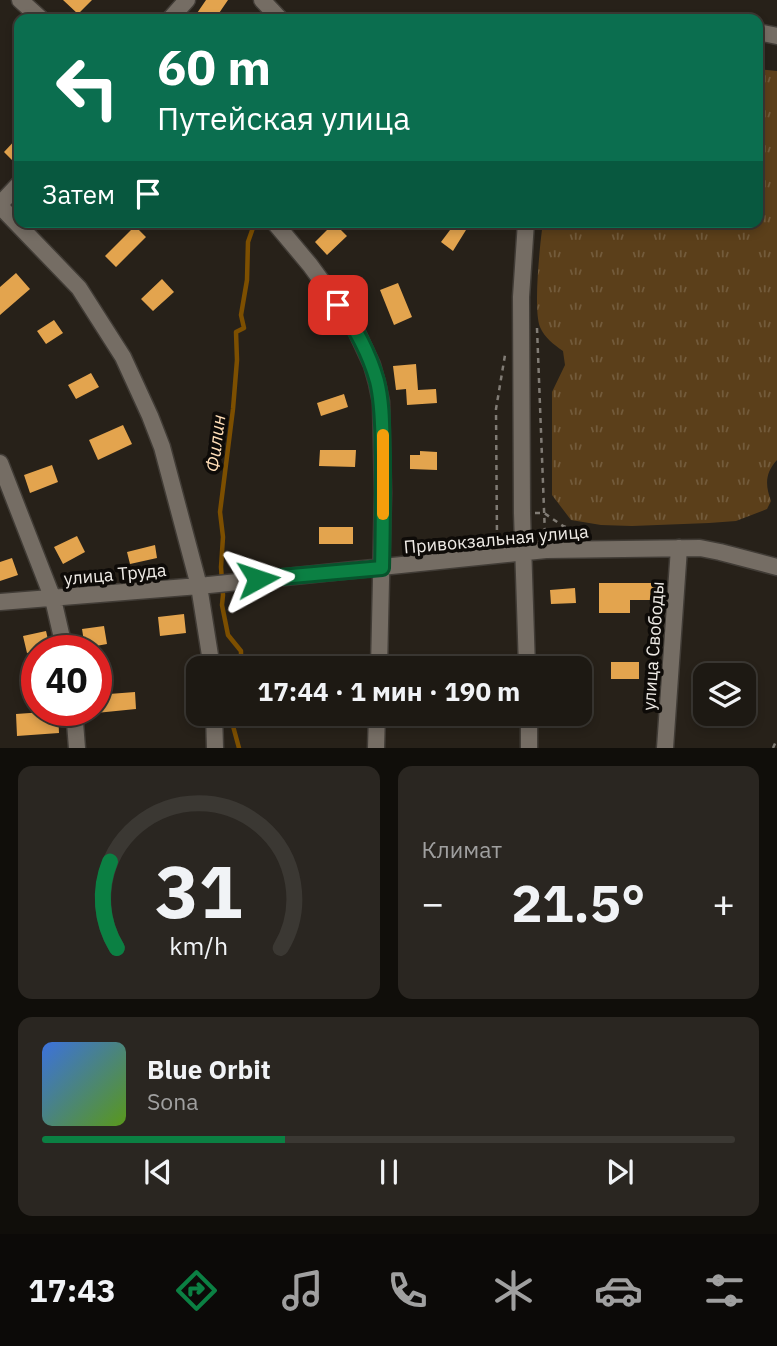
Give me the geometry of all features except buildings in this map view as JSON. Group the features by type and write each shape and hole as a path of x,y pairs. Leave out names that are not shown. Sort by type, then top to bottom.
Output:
{"street":[{"path":"20,0 35,14"},
{"path":"174,14 187,0"},
{"path":"263,0 275,14"},
{"path":"14,190 0,206 14,221"},
{"path":"21,228 79,288 123,357 150,415 207,585 211,656"},
{"path":"279,228 353,324 372,365 381,402 383,433 379,656"},
{"path":"526,228 522,297 523,552 527,656"},
{"path":"0,463 53,598 61,635"},
{"name":"улица Свободы","path":"665,747 679,548"},
{"name":"Привокзальная улица","path":"234,582 546,550 700,548 760,562 777,569"},
{"name":"улица Труда","path":"0,602 234,582"},
{"path":"75,726 76,747"},
{"path":"214,726 215,747"},
{"path":"376,747 377,726"},
{"path":"528,726 529,747"}],"path":[{"path":"536,323 545,526"},
{"path":"497,528 495,409 507,346"},
{"path":"774,747 777,739"}],"green space":[{"path":"763,70 777,71 777,460 767,479 771,501 767,509 736,521 709,523 632,526 571,520 552,495 552,392 565,365 563,351 540,327 537,306 542,228 763,228"}],"waterway":[{"name":"Филин","path":"241,656 241,651 228,635 222,605 223,537 220,512 233,409 236,332 244,328 241,315 247,280 248,242 253,228"},
{"name":"Филин","path":"233,726 239,748"}],"slow traffic":[{"path":"383,435 383,514"}],"route":[{"path":"258,579 382,568 381,402 372,365 362,341 338,305"}]}
